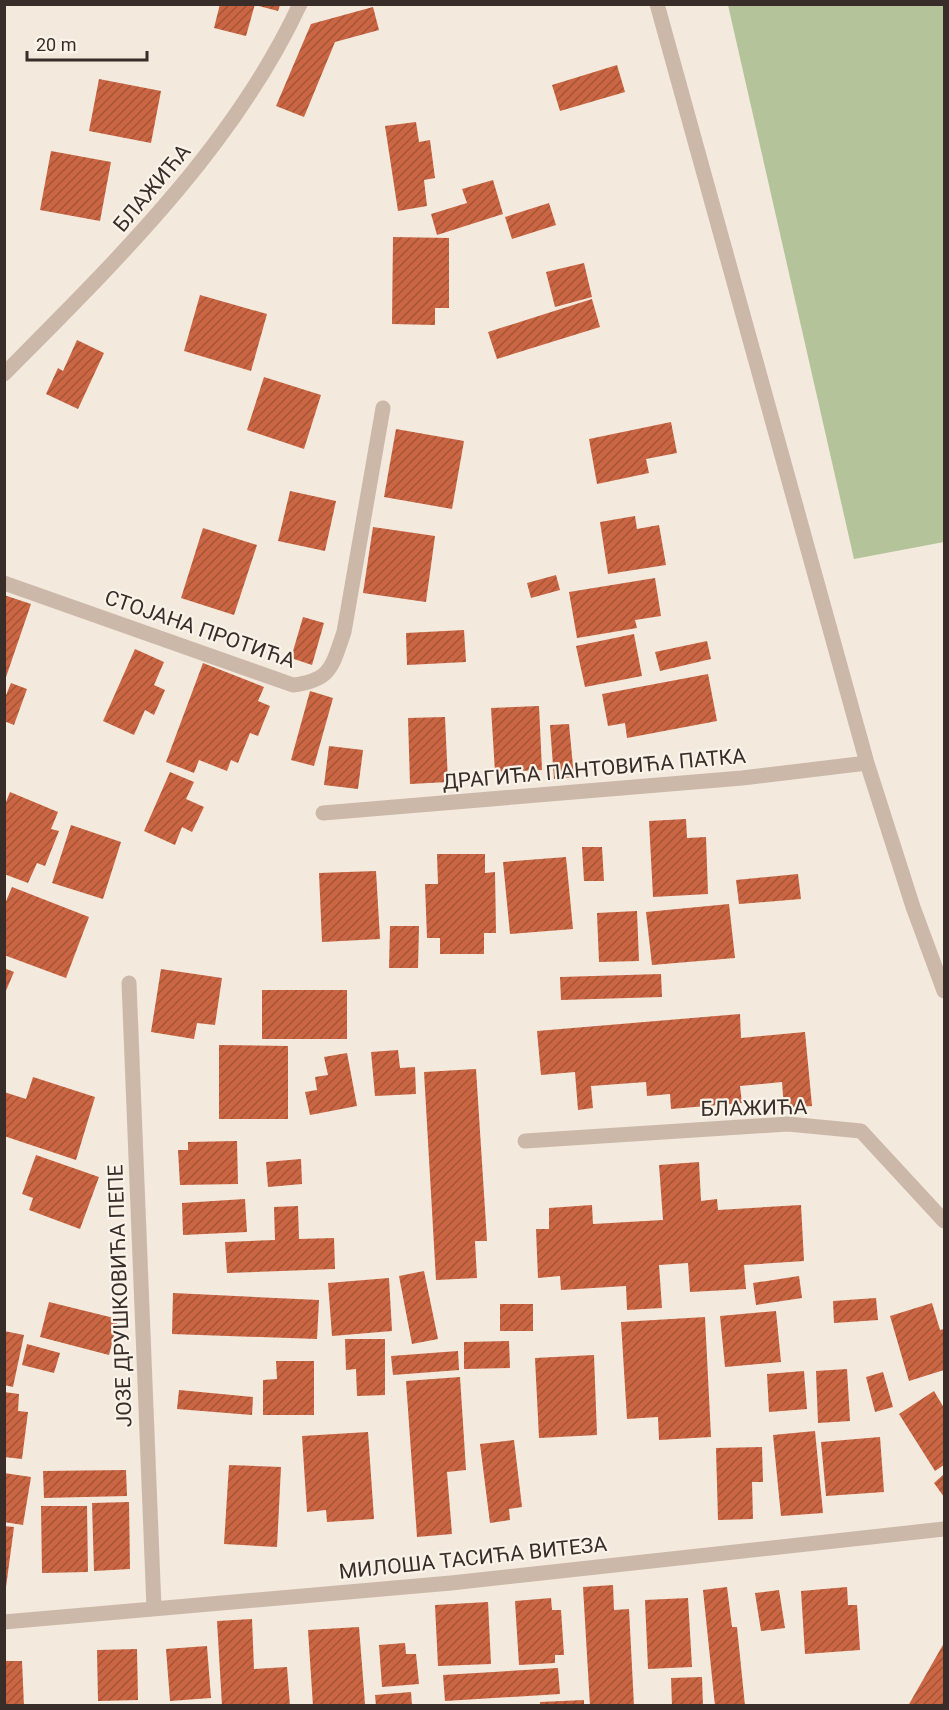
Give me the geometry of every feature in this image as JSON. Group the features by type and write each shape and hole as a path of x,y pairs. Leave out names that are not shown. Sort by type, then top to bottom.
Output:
{"street":[{"name":"БЛАЖИЋА","path":"4,374 124,254 213,148 287,32 300,4"},
{"path":"657,4 867,762 913,907 945,991"},
{"name":"СТОЈАНА ПРОТИЋА","path":"4,583 293,685 315,682 332,667 344,633 383,408"},
{"name":"ДРАГИЋА ПАНТОВИЋА ПАТКА","path":"323,813 742,778 867,762"},
{"name":"ЈОЗЕ ДРУШКОВИЋА ПЕПЕ","path":"129,983 154,1608"},
{"name":"БЛАЖИЋА","path":"525,1141 788,1124 861,1131 945,1221"},
{"name":"МИЛОША ТАСИЋА ВИТЕЗА","path":"4,1622 452,1583 945,1529"}],"green space":[{"path":"728,5 944,5 944,542 854,559"}],"building":[{"path":"220,4 255,4 246,36 214,28"},
{"path":"255,5 280,5 278,11"},
{"path":"373,7 379,30 335,42 304,117 276,106 311,24"},
{"path":"617,65 625,92 560,111 552,85"},
{"path":"99,79 161,91 151,143 89,131"},
{"path":"416,122 419,142 430,140 435,178 424,180 427,206 398,211 385,126"},
{"path":"51,151 111,162 100,221 40,210"},
{"path":"493,180 503,214 437,235 431,214 467,203 462,189"},
{"path":"549,203 556,225 512,239 505,217"},
{"path":"393,237 449,238 449,308 435,308 435,325 392,324"},
{"path":"584,263 592,297 555,307 546,272"},
{"path":"200,295 267,314 251,371 184,351"},
{"path":"592,299 600,327 497,359 488,332"},
{"path":"77,340 104,353 78,409 46,394 58,368 63,371"},
{"path":"264,377 321,395 304,449 247,430"},
{"path":"671,422 677,453 646,459 649,473 597,484 589,439"},
{"path":"396,429 464,441 452,509 384,497"},
{"path":"290,491 336,501 325,551 278,541"},
{"path":"635,516 637,529 659,525 666,565 608,574 600,522"},
{"path":"373,527 435,536 426,602 363,593"},
{"path":"203,528 257,545 234,615 181,598"},
{"path":"556,575 560,590 531,598 527,583"},
{"path":"655,578 661,616 635,620 637,628 577,638 569,592"},
{"path":"4,595 31,604 5,680 4,680"},
{"path":"303,617 324,623 312,665 291,658"},
{"path":"464,630 466,662 407,665 406,633"},
{"path":"634,634 642,676 585,687 576,646"},
{"path":"707,641 711,659 660,671 655,652"},
{"path":"135,649 164,662 154,685 165,690 154,715 145,710 134,735 103,721"},
{"path":"203,663 264,687 258,701 270,706 258,736 250,733 238,763 231,760 227,771 199,760 194,773 166,762"},
{"path":"708,674 717,721 627,738 625,723 608,726 602,694"},
{"path":"11,683 27,689 14,725 4,721 4,700"},
{"path":"310,691 333,698 314,766 291,760"},
{"path":"539,706 542,770 495,772 491,708"},
{"path":"445,717 448,782 410,784 408,718"},
{"path":"569,724 574,777 554,779 550,725"},
{"path":"329,746 363,750 358,789 324,785"},
{"path":"170,772 194,782 186,799 204,807 192,832 182,827 175,845 144,831"},
{"path":"10,792 58,812 51,829 59,831 45,866 37,863 28,883 4,874 4,807"},
{"path":"686,819 687,838 706,837 708,894 653,897 649,821"},
{"path":"71,825 121,842 103,899 52,883"},
{"path":"582,847 602,847 604,881 584,881"},
{"path":"437,854 485,854 485,873 495,872 496,933 484,933 484,954 440,954 440,938 427,938 425,884 438,884"},
{"path":"566,857 573,929 510,934 503,862"},
{"path":"376,871 380,939 322,942 319,873"},
{"path":"798,874 801,899 739,904 736,880"},
{"path":"12,887 89,917 66,978 4,955 4,906"},
{"path":"729,904 735,958 652,965 646,912"},
{"path":"637,911 639,961 599,962 597,913"},
{"path":"390,926 419,926 418,968 389,968"},
{"path":"4,968 14,972 5,993 4,993"},
{"path":"161,969 222,978 215,1025 197,1023 194,1039 151,1032"},
{"path":"661,974 662,997 561,1000 560,977"},
{"path":"262,990 347,990 347,1039 262,1039"},
{"path":"740,1014 741,1038 805,1032 812,1106 784,1108 782,1082 740,1086 742,1103 671,1109 670,1094 647,1096 646,1082 591,1086 593,1108 578,1110 575,1072 541,1075 537,1031"},
{"path":"219,1045 288,1046 288,1119 219,1119"},
{"path":"398,1050 400,1068 415,1067 416,1094 375,1096 371,1052"},
{"path":"347,1053 357,1106 310,1115 305,1092 317,1090 315,1077 328,1075 324,1057"},
{"path":"476,1069 487,1241 475,1241 477,1278 436,1280 424,1072"},
{"path":"33,1077 95,1097 76,1160 4,1136 4,1092 26,1099"},
{"path":"237,1141 238,1184 180,1185 178,1150 188,1150 188,1142"},
{"path":"36,1155 99,1177 80,1229 29,1210 33,1198 22,1194"},
{"path":"301,1159 302,1184 268,1187 266,1162"},
{"path":"699,1162 701,1201 717,1199 718,1210 801,1205 804,1261 744,1265 746,1289 690,1292 688,1263 659,1265 662,1308 627,1310 626,1286 561,1290 560,1276 538,1278 536,1229 549,1229 549,1208 592,1205 593,1224 663,1220 659,1165"},
{"path":"245,1199 247,1232 183,1235 182,1203"},
{"path":"298,1206 299,1239 334,1238 335,1269 227,1273 225,1242 275,1240 274,1207"},
{"path":"424,1271 438,1339 412,1344 399,1276"},
{"path":"799,1276 802,1298 756,1305 753,1283"},
{"path":"389,1278 392,1331 332,1336 328,1283"},
{"path":"173,1293 319,1300 317,1339 172,1334"},
{"path":"876,1298 878,1320 834,1323 833,1301"},
{"path":"49,1302 118,1319 109,1355 40,1337"},
{"path":"932,1303 940,1330 944,1329 944,1370 909,1381 890,1316"},
{"path":"500,1304 533,1304 533,1331 500,1331"},
{"path":"776,1311 781,1362 725,1367 720,1316"},
{"path":"705,1317 711,1437 659,1440 658,1417 627,1419 621,1322"},
{"path":"4,1331 24,1335 13,1387 4,1385"},
{"path":"345,1339 385,1339 385,1395 357,1396 356,1369 346,1370"},
{"path":"509,1341 510,1368 464,1369 464,1342"},
{"path":"27,1344 60,1353 54,1373 22,1365"},
{"path":"458,1351 459,1370 393,1375 391,1356"},
{"path":"594,1355 597,1435 539,1438 535,1358"},
{"path":"276,1361 314,1361 314,1415 263,1415 263,1380 277,1379"},
{"path":"847,1369 850,1421 818,1423 816,1371"},
{"path":"804,1371 807,1409 769,1412 767,1374"},
{"path":"883,1372 893,1407 875,1412 866,1377"},
{"path":"460,1377 466,1470 447,1472 452,1534 417,1537 406,1381"},
{"path":"179,1390 253,1397 252,1415 177,1409"},
{"path":"934,1391 944,1408 944,1465 935,1471 899,1414"},
{"path":"4,1392 19,1394 18,1411 28,1412 22,1459 4,1457"},
{"path":"815,1431 823,1513 781,1516 773,1435"},
{"path":"368,1432 374,1519 327,1522 326,1510 307,1512 302,1436"},
{"path":"880,1437 884,1492 826,1496 821,1442"},
{"path":"514,1440 522,1507 509,1509 510,1520 490,1523 480,1444"},
{"path":"762,1447 763,1482 752,1482 753,1519 718,1520 716,1448"},
{"path":"229,1465 281,1467 277,1547 224,1544"},
{"path":"126,1470 127,1496 44,1498 43,1471"},
{"path":"4,1473 31,1477 23,1525 4,1522"},
{"path":"944,1474 944,1497 934,1483"},
{"path":"129,1502 130,1569 94,1571 92,1503"},
{"path":"41,1506 87,1506 88,1572 42,1573"},
{"path":"4,1526 14,1527 6,1587 4,1587"},
{"path":"613,1585 614,1610 629,1609 634,1706 590,1706 583,1587"},
{"path":"727,1587 732,1627 737,1627 745,1706 715,1706 703,1590"},
{"path":"847,1587 848,1605 857,1605 860,1650 805,1654 801,1591"},
{"path":"779,1590 785,1628 761,1631 755,1593"},
{"path":"551,1598 552,1610 561,1610 564,1655 555,1655 555,1663 519,1665 515,1601"},
{"path":"688,1598 692,1667 648,1669 645,1600"},
{"path":"488,1602 491,1664 438,1666 435,1605"},
{"path":"252,1619 254,1669 287,1667 290,1706 222,1706 217,1621"},
{"path":"359,1627 365,1704 313,1706 308,1630"},
{"path":"405,1643 406,1654 416,1654 419,1684 382,1687 379,1645"},
{"path":"944,1643 944,1706 908,1706"},
{"path":"207,1646 211,1698 170,1701 166,1649"},
{"path":"137,1649 138,1700 98,1701 97,1650"},
{"path":"4,1661 22,1661 24,1706 4,1706"},
{"path":"558,1668 560,1694 445,1701 443,1675"},
{"path":"702,1677 703,1706 672,1706 671,1678"},
{"path":"411,1692 412,1706 376,1706 375,1695"},
{"path":"584,1700 584,1706 540,1706 540,1702"}]}
